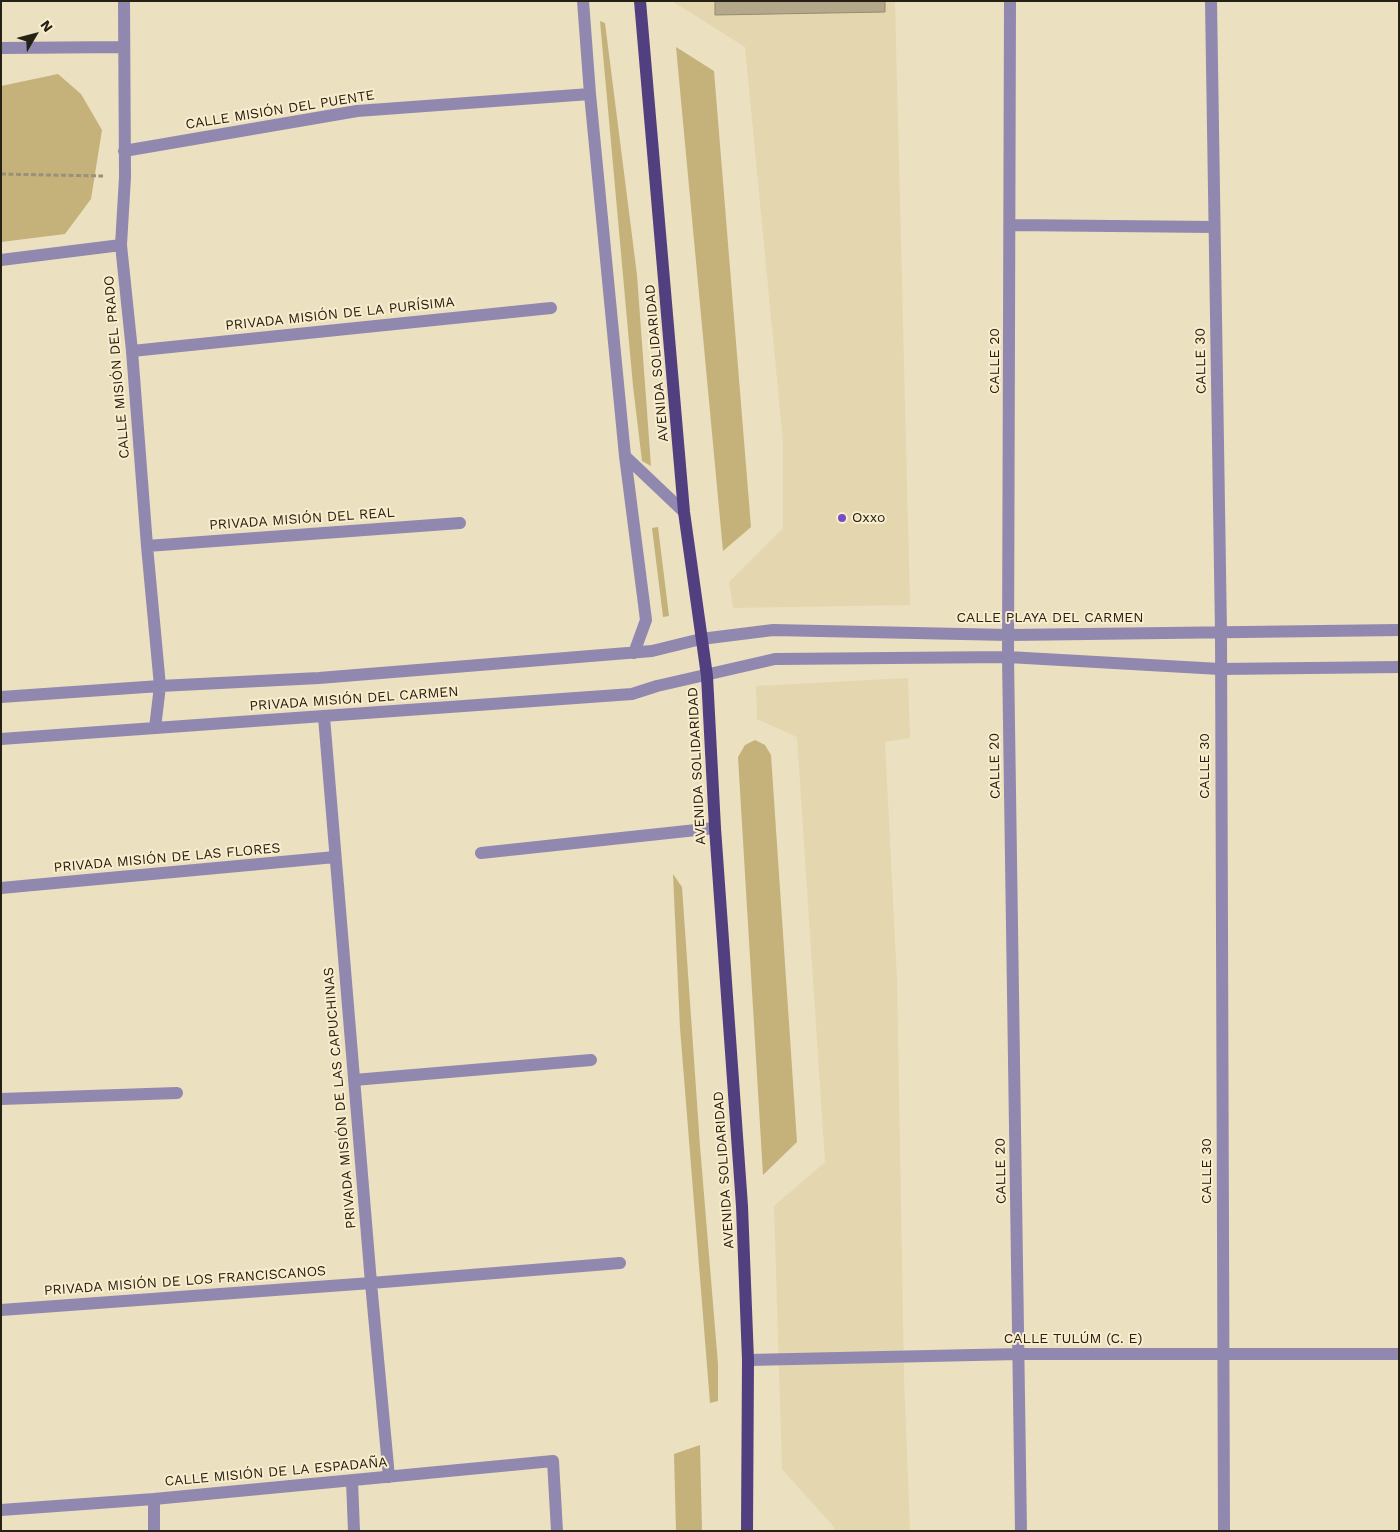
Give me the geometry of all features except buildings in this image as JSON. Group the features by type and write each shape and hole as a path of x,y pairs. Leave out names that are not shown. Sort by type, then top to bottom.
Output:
{"main road":[{"name":"AVENIDA SOLIDARIDAD","path":"640,1 684,512 707,676 715,828 742,1206 748,1360 747,1531"}],"street":[{"name":"CALLE MISIÓN DEL PRADO","path":"124,1 125,177 121,245 132,351 160,686 155,728"},
{"path":"583,1 590,94 625,456 646,620 634,653"},
{"name":"CALLE 20","path":"1010,1 1008,657 1021,1531"},
{"name":"CALLE 30","path":"1211,1 1221,632 1224,1531"},
{"path":"1,48 124,47"},
{"name":"CALLE MISIÓN DEL PUENTE","path":"124,150 357,111 590,94"},
{"path":"1010,225 1214,226"},
{"path":"1,260 121,245"},
{"name":"PRIVADA MISIÓN DE LA PURÍSIMA","path":"132,351 551,308"},
{"path":"625,456 684,512"},
{"name":"PRIVADA MISIÓN DEL REAL","path":"147,546 460,523"},
{"name":"CALLE PLAYA DEL CARMEN","path":"701,639 773,630 1009,635 1399,630"},
{"name":"PRIVADA MISIÓN DEL CARMEN","path":"1,697 319,678 634,653 652,651 701,639"},
{"path":"707,676 775,659 1008,657 1220,669 1399,667"},
{"name":"PRIVADA MISIÓN DEL CARMEN","path":"1,739 632,694 657,686 707,676"},
{"name":"PRIVADA MISIÓN DE LAS CAPUCHINAS","path":"324,717 370,1283 389,1477"},
{"path":"480,853 715,828"},
{"name":"PRIVADA MISIÓN DE LAS FLORES","path":"1,888 335,857"},
{"path":"354,1080 592,1060"},
{"path":"1,1100 177,1093"},
{"name":"PRIVADA MISIÓN DE LOS FRANCISCANOS","path":"1,1310 620,1263"},
{"name":"CALLE TULÚM (C. E)","path":"748,1360 1019,1354 1399,1354"},
{"name":"CALLE MISIÓN DE LA ESPADAÑA","path":"1,1510 154,1499 553,1461 557,1531"},
{"path":"352,1481 354,1531"},
{"path":"154,1499 154,1531"}],"path":[{"path":"1,174 125,177"}],"shaded area":[{"path":"672,1 895,1 910,605 733,608 729,582 783,528 783,442 745,47"},
{"path":"600,21 605,23 637,275 651,466 642,461 633,386"},
{"path":"676,47 714,71 751,527 723,551"},
{"path":"58,74 81,94 102,130 91,199 65,234 1,242 1,86"},
{"path":"658,527 669,616 663,617 652,528"},
{"path":"908,678 910,738 885,742 897,980 904,1376 910,1531 834,1531 834,1527 782,1469 774,1206 825,1162 797,737 757,719 756,686"},
{"path":"755,740 765,745 771,755 797,1142 763,1175 738,757 745,745"},
{"path":"673,874 682,887 700,1146 718,1364 718,1401 710,1403 680,1028"},
{"path":"700,1445 702,1531 676,1531 674,1454"}],"place":[{"name":"Oxxo","path":"842,518"}]}
